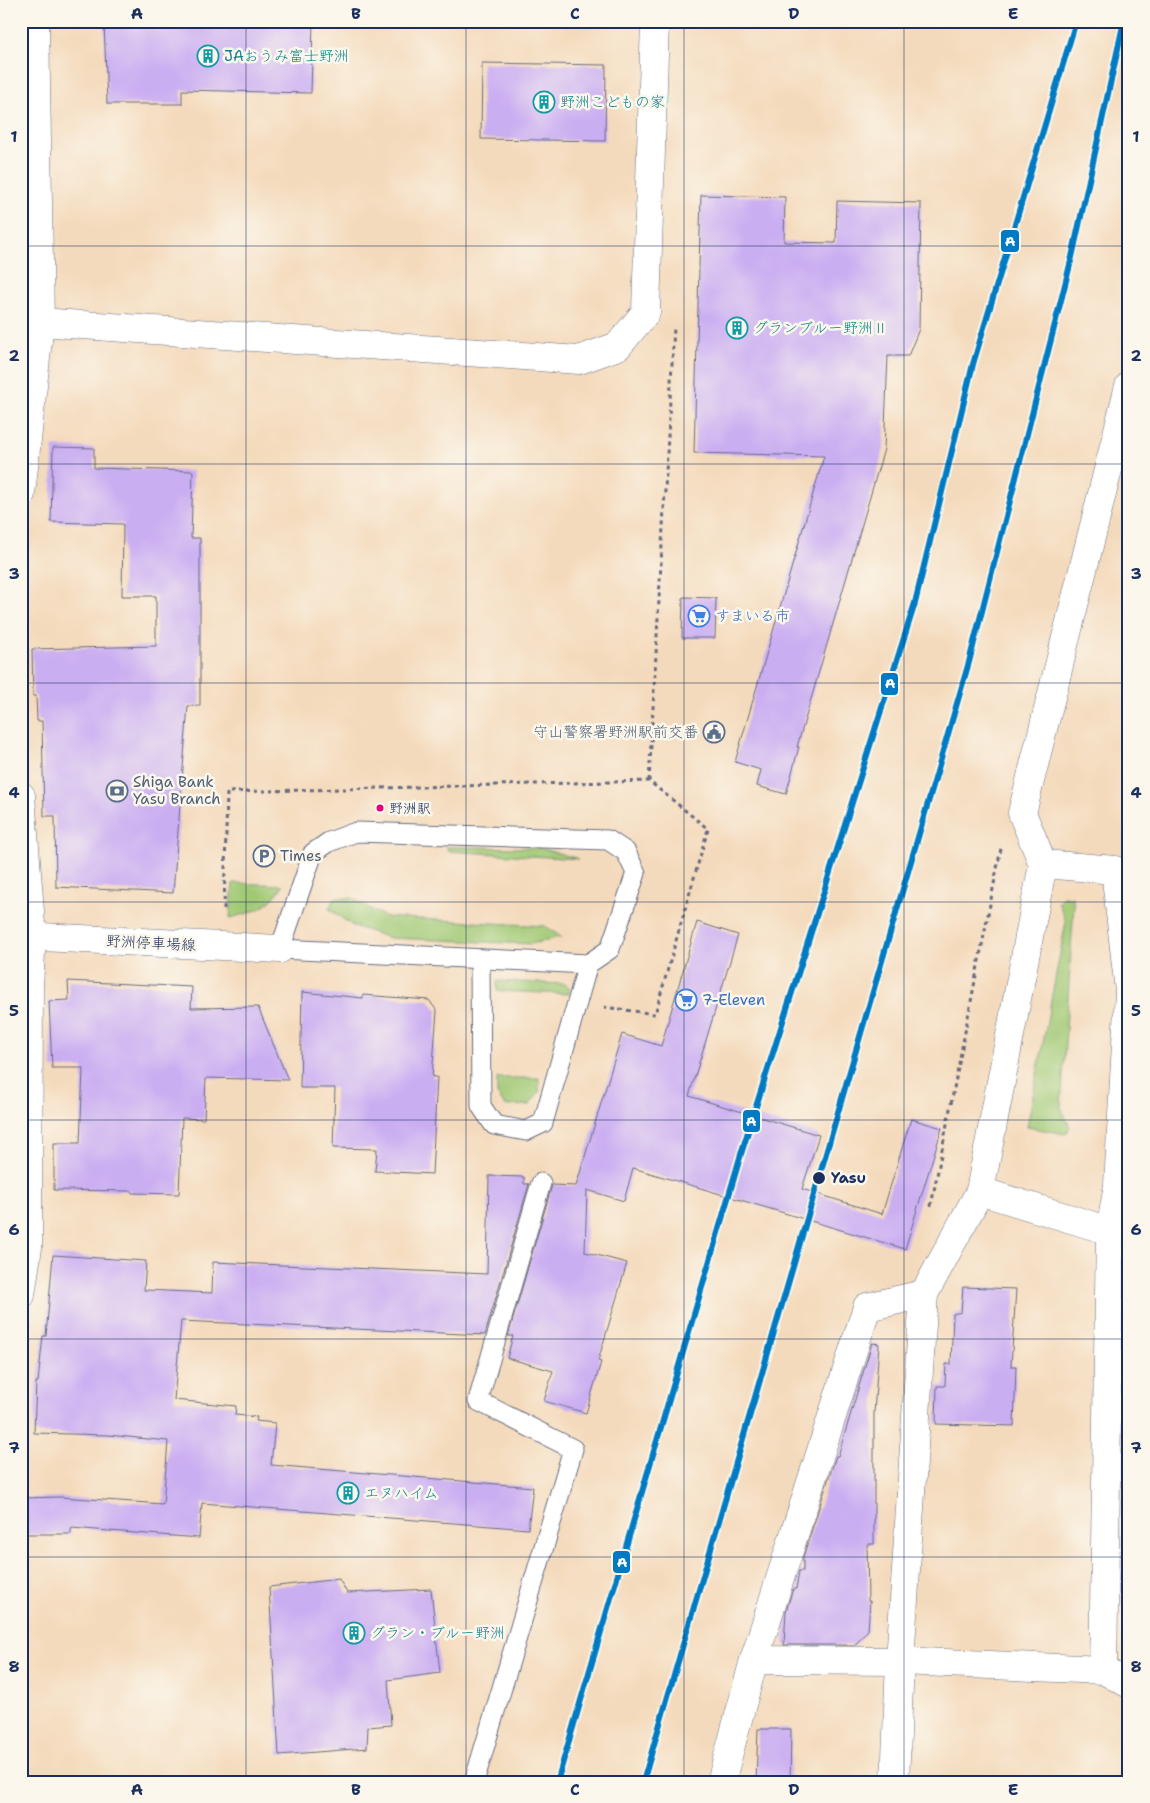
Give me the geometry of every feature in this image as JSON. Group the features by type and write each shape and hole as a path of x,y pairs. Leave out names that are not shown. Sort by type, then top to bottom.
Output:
{"street":[{"path":"21,494 31,321 35,21"},
{"path":"31,321 579,360 618,346 646,312 655,21"},
{"path":"895,1782 900,1661 924,1294 980,1190 1043,864 1022,813 1129,386"},
{"path":"21,796 29,986 28,1247 21,1295"},
{"path":"1043,864 1115,870 1129,992 1118,1184 1110,1232 1103,1670"},
{"name":"野洲停車場線","path":"27,936 280,949"},
{"path":"980,1190 1110,1232"},
{"path":"721,1782 754,1660 867,1306 924,1294"},
{"path":"754,1660 900,1661 1103,1670 1129,1684"}],"lane":[{"path":"356,832 608,840 626,852 636,874 610,949 588,964 480,959 280,949 313,853 328,842 356,832"},
{"path":"480,959 481,1106 494,1124 526,1131 543,1123 588,964"},
{"path":"474,1782 573,1449 478,1402 541,1183"}],"path":[{"path":"649,781 674,317"},
{"path":"931,1206 1002,841"}],"green space":[{"path":"447,847 540,848 579,859 448,851"},
{"path":"233,883 283,885 272,899 261,908 230,918"},
{"path":"1063,896 1072,897 1074,904 1061,1108 1070,1127 1066,1134 1027,1127 1066,922 1058,901"},
{"path":"334,898 352,898 385,917 545,926 561,937 531,944 390,938 353,926 329,909"},
{"path":"497,981 565,984 569,987 569,994 497,991"},
{"path":"497,1078 539,1078 539,1092 529,1105 505,1106 497,1094"}],"building":[{"name":"JAおうみ富士野洲","path":"104,21 313,21 311,93 182,90 182,104 107,104"},
{"name":"野洲こどもの家","path":"482,63 606,65 605,141 481,139"},
{"path":"701,195 785,197 784,242 836,243 837,201 921,203 919,329 908,356 888,356 884,449 797,747 799,747 786,794 757,786 761,770 735,762 824,456 694,453"},
{"path":"53,447 94,448 94,468 193,471 191,538 200,538 200,706 188,706 173,893 56,887 55,816 44,816 42,721 37,721 36,696 33,696 32,649 156,646 156,596 122,596 123,524 51,522"},
{"path":"683,597 716,598 715,638 682,638"},
{"path":"697,922 738,935 689,1096 819,1135 802,1189 882,1214 911,1119 942,1128 905,1249 633,1168 624,1201 587,1190 585,1252 627,1263 598,1361 601,1362 586,1413 544,1401 553,1371 507,1358 513,1336 508,1336 552,1185 576,1186 622,1034 661,1046"},
{"path":"68,981 192,987 191,1008 258,1007 288,1080 206,1078 204,1119 182,1118 179,1194 54,1190 54,1143 80,1143 83,1068 52,1068 49,1001 69,1000"},
{"path":"302,992 363,998 363,995 429,1000 437,1011 432,1077 437,1077 432,1174 375,1171 377,1149 333,1148 335,1088 300,1088"},
{"path":"489,1176 524,1177 524,1184 529,1184 485,1335 181,1321 174,1400 236,1406 235,1415 257,1417 256,1421 275,1423 271,1465 533,1487 528,1529 202,1503 199,1538 71,1528 71,1534 24,1534 23,1498 60,1497 163,1504 168,1441 108,1435 34,1433 36,1382 38,1382 43,1336 46,1336 53,1255 146,1261 144,1290 212,1293 213,1262 487,1274"},
{"path":"963,1287 1016,1289 1011,1366 1016,1366 1014,1426 936,1424 937,1386 945,1386 946,1364 951,1364 953,1314 961,1312"},
{"path":"872,1343 879,1344 874,1413 874,1544 867,1544 868,1601 870,1601 868,1630 855,1645 784,1645 786,1611 793,1589 796,1589 799,1571 803,1571 803,1557 836,1456 838,1456"},
{"name":"グラン・ブルー野洲","path":"339,1579 347,1593 431,1589 440,1673 388,1680 391,1725 368,1727 367,1748 279,1755 269,1587"},
{"path":"758,1729 791,1729 790,1782 756,1782"}],"transit line":[{"name":"A","path":"557,1782 741,1154 915,603 973,364 1076,21"},
{"name":"A","path":"643,1782 969,662 1072,257 1124,21"}],"place":[{"name":"JAおうみ富士野洲","path":"208,56"},
{"name":"野洲こどもの家","path":"544,102"},
{"name":"グランブルー野洲Ⅱ","path":"737,328"},
{"name":"すまいる市","path":"699,616"},
{"name":"守山警察署野洲駅前交番","path":"714,732"},
{"name":"Shiga Bank Yasu Branch","path":"117,791"},
{"name":"野洲駅","path":"380,808"},
{"name":"Times","path":"264,856"},
{"name":"7-Eleven","path":"686,1000"},
{"name":"Yasu","path":"819,1178"},
{"name":"エヌハイム","path":"348,1493"},
{"name":"グラン・ブルー野洲","path":"354,1633"}]}
